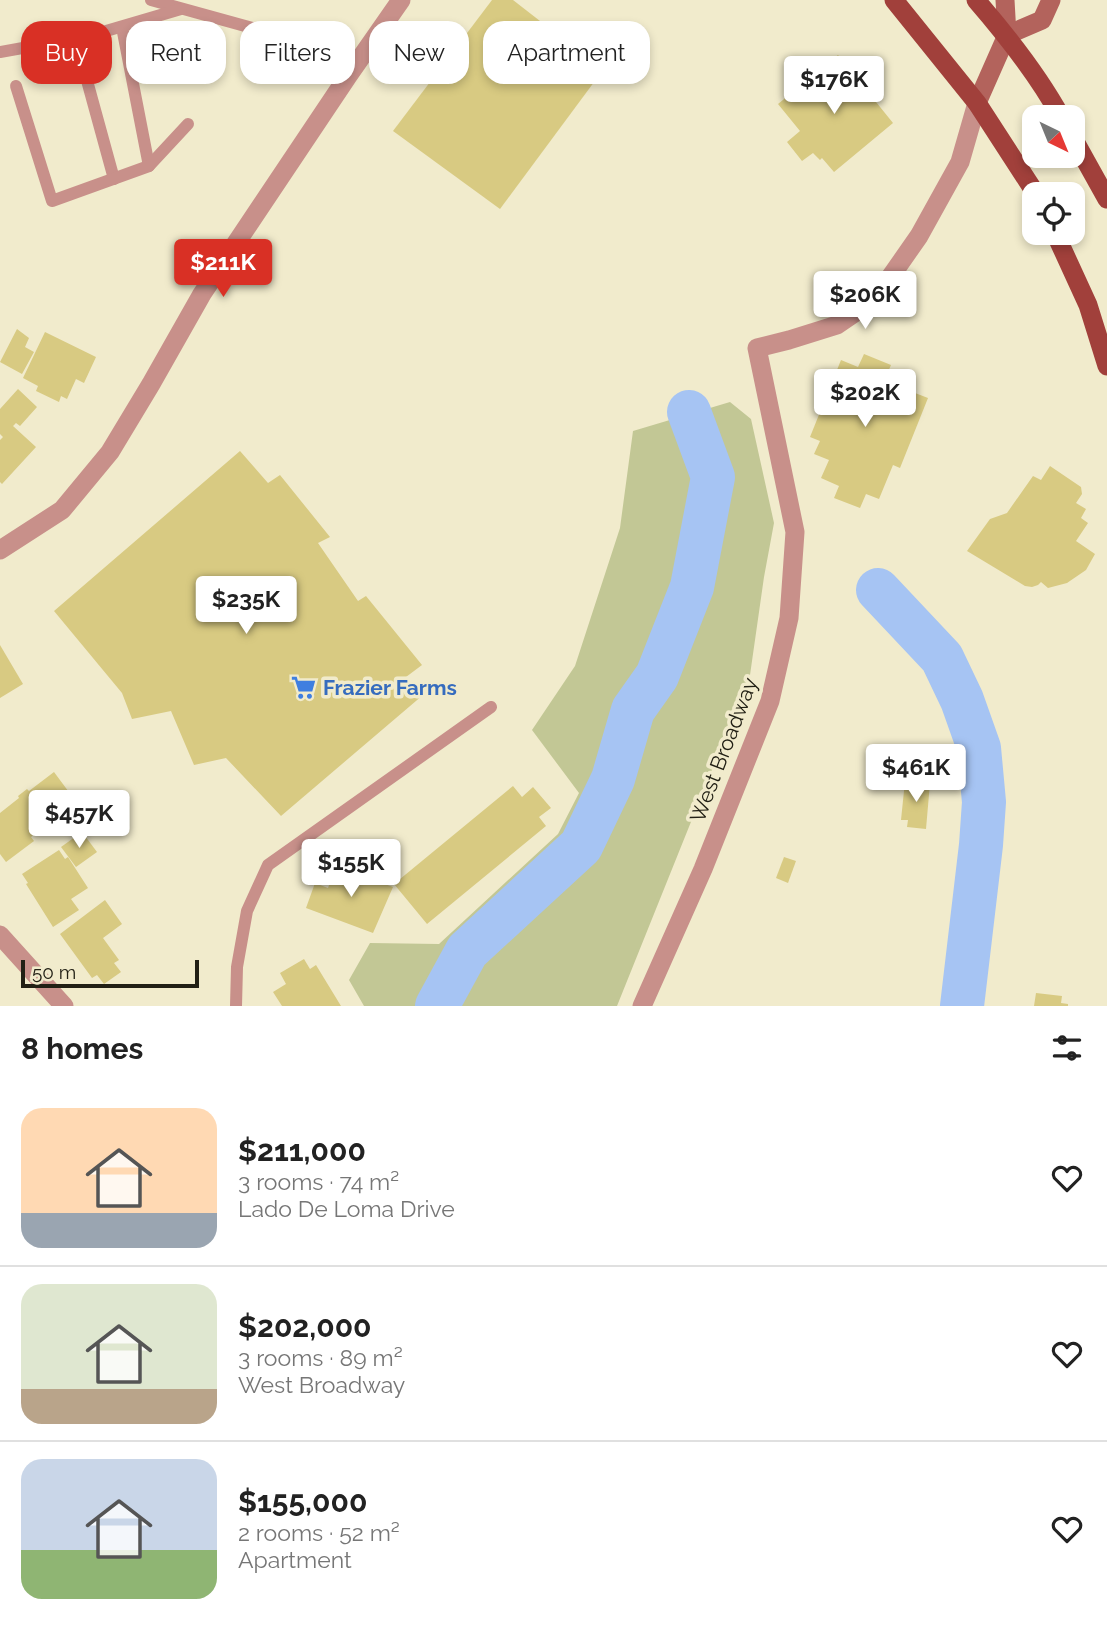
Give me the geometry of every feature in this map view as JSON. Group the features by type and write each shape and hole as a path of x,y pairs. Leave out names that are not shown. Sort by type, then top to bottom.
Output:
{"main road":[{"path":"894,0 977,103 1028,182"},
{"path":"976,0 1007,36 1054,105"},
{"path":"977,103 1007,36 1005,0"},
{"path":"1007,36 1042,20 1051,0"},
{"path":"1085,160 1107,200"},
{"path":"1060,245 1088,305 1107,366"}],"street":[{"path":"0,550 62,510 110,452 202,294 401,0"},
{"name":"West Broadway","path":"642,1006 703,869 770,701 789,618 795,532 757,348 837,325 875,299 919,236 960,162 977,103"},
{"path":"0,935 64,1006"}],"lane":[{"path":"151,0 361,58"},
{"path":"0,52 89,36 182,9"},
{"path":"122,27 149,166"},
{"path":"88,84 114,179"},
{"path":"16,86 52,201 149,166 188,124"},
{"path":"236,1006 237,967 247,911 268,865 491,707"}],"green space":[{"path":"730,402 751,419 774,523 750,675 617,1006 364,1006 349,980 370,943 439,944 558,834 579,793 532,730 575,666 620,528 633,431"}],"building":[{"path":"492,0 513,0 540,21 483,21 483,84 593,84 500,209 393,131 429,84 469,84 469,30"},
{"path":"838,55 893,123 834,172 822,158 820,160 813,153 802,161 787,142 800,131 778,104"},
{"path":"17,329 29,338 25,347 34,352 22,374 0,362"},
{"path":"45,332 96,357 84,383 76,379 67,399 61,396 59,402 36,391 38,386 23,378"},
{"path":"864,354 891,365 884,381 928,398 900,468 893,465 879,499 866,494 860,508 834,498 839,486 821,478 829,460 814,454 820,441 810,437 841,360 858,367"},
{"path":"18,389 37,407 20,426 16,423 13,426 36,447 2,484 0,440 3,437 0,434 0,409"},
{"path":"240,451 268,483 280,475 330,537 318,543 358,601 366,596 422,665 406,677 423,695 281,816 226,758 194,765 171,711 132,719 122,693 54,611"},
{"path":"1050,466 1081,487 1082,494 1076,503 1086,509 1081,518 1088,523 1076,541 1095,554 1086,570 1067,583 1048,588 1041,582 1032,587 1025,586 967,551 990,519 1007,513 1033,476 1041,480"},
{"path":"0,645 23,684 0,698"},
{"path":"54,772 80,807 51,829 47,824 31,837 34,841 6,862 0,854 0,813 27,789 29,791"},
{"path":"905,781 930,783 926,829 907,827 908,820 901,820"},
{"path":"513,786 522,797 533,787 551,808 539,817 546,826 427,924 394,884"},
{"path":"82,832 97,852 76,867 61,847"},
{"path":"59,850 65,859 68,857 88,888 71,899 79,910 53,927 22,874"},
{"path":"784,857 796,861 788,883 776,878"},
{"path":"336,866 393,887 373,933 306,908 315,883 328,888"},
{"path":"105,900 122,924 103,938 119,960 114,963 121,972 104,984 97,975 92,978 60,934"},
{"path":"304,959 310,969 316,965 341,1006 282,1006 273,992 286,984 280,973"},
{"path":"1036,993 1062,996 1061,1003 1068,1006 1034,1006"}],"waterway":[{"path":"437,1006 467,951 581,846 613,779 633,710 657,676 692,587 713,477 689,412"},
{"path":"878,590 942,658 962,700 979,748 984,802 962,1006"}],"place":[{"name":"Frazier Farms","path":"303,688"}]}
